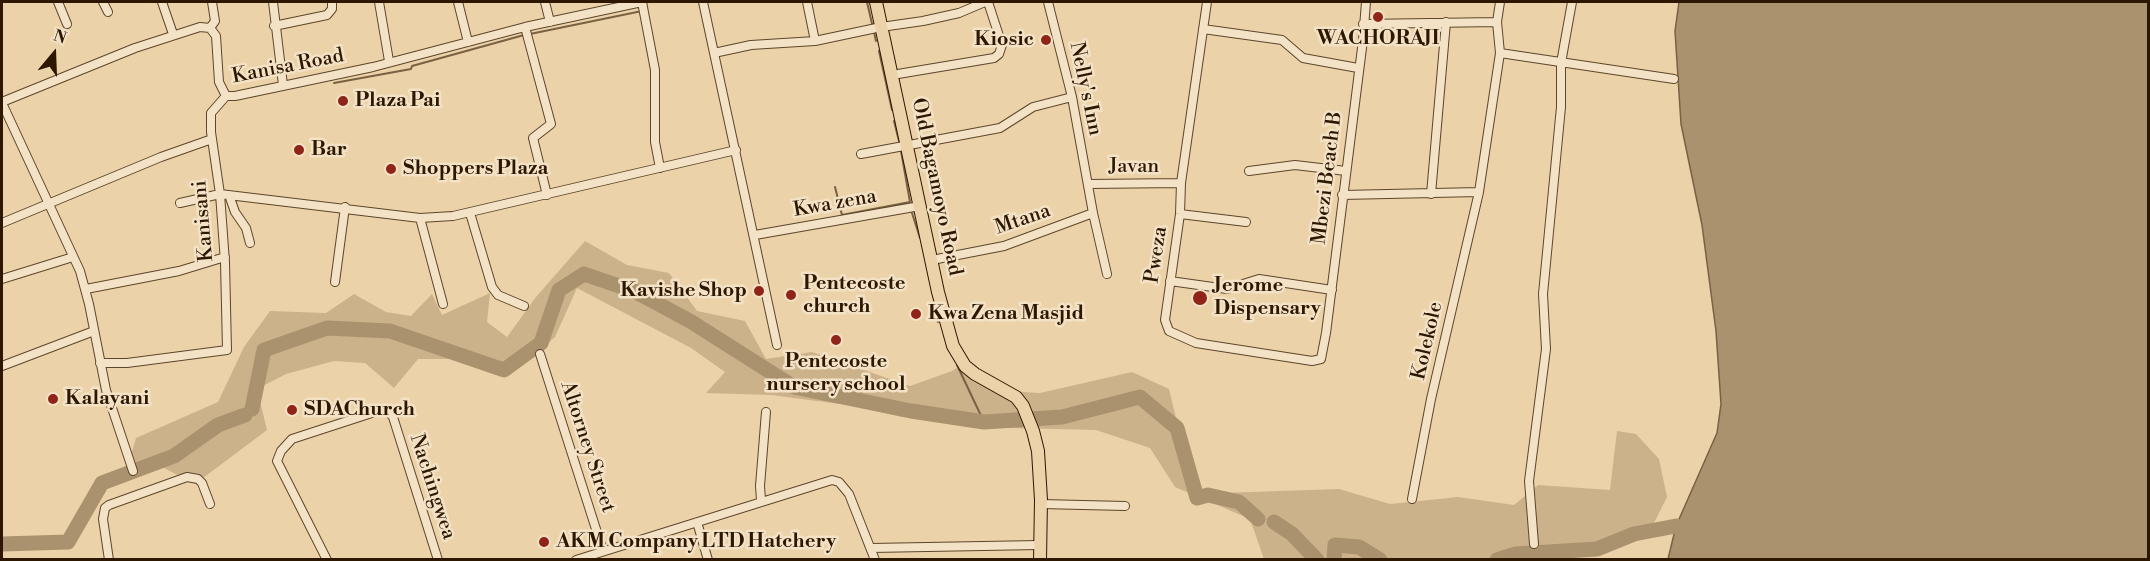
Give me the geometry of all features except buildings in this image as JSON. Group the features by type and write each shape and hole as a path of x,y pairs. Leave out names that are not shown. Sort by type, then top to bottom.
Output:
{"main road":[{"name":"Old Bagamoyo Road","path":"876,2 938,292 953,346 965,366 1016,397 1023,406 1033,430 1038,450 1041,504 1040,560"}],"street":[{"path":"57,2 67,24"},
{"path":"103,2 108,12"},
{"path":"162,2 173,34"},
{"name":"Kanisa Road","path":"212,2 215,21 210,28 216,36 219,82 226,96 235,96 525,27 642,2"},
{"path":"273,2 274,26 283,85"},
{"path":"274,26 327,15 332,9 332,2"},
{"path":"379,2 389,61"},
{"path":"458,2 468,42"},
{"path":"545,2 550,22"},
{"path":"642,2 655,70 655,142 660,168"},
{"path":"703,2 777,345"},
{"path":"807,2 815,41"},
{"path":"714,53 751,45 815,41 959,13 987,2 1002,45 999,54 994,58 892,75"},
{"name":"Nelly's Inn","path":"1048,2 1072,97 1088,184"},
{"name":"Pweza","path":"1208,2 1181,183 1180,214 1165,320 1169,331 1196,343 1306,361 1321,359"},
{"name":"Mbezi Beach B","path":"1321,359 1332,290 1366,2"},
{"name":"Kolekole","path":"1412,498 1431,399 1479,192 1500,53 1497,22 1500,2"},
{"path":"1534,544 1529,481 1546,350 1543,294 1561,107 1561,63 1572,2"},
{"path":"1431,194 1446,22"},
{"path":"1363,24 1497,22"},
{"path":"133,471 100,363 86,289 73,257 4,114 2,103 173,34 200,27 210,28"},
{"path":"525,27 551,120 551,124 535,134 533,142 547,195"},
{"path":"1203,29 1282,40 1303,58 1358,68"},
{"path":"1500,53 1674,79"},
{"name":"Kanisani","path":"100,363 127,363 227,350 224,195 212,139 211,113 226,96"},
{"path":"861,154 1000,128 1033,107 1072,97"},
{"path":"2,223 161,157 212,139"},
{"path":"180,203 224,195 345,207 420,218 470,213 736,150"},
{"path":"1249,171 1295,165 1346,171"},
{"name":"Javan","path":"1088,184 1181,183"},
{"path":"1088,184 1107,274"},
{"path":"1342,195 1479,192"},
{"path":"224,195 246,228 250,243"},
{"name":"Kwa zena","path":"755,235 920,206"},
{"path":"335,282 345,207"},
{"path":"470,213 492,287 498,295 524,306"},
{"name":"Mtana","path":"932,260 1004,246 1093,213"},
{"path":"1180,214 1246,222"},
{"path":"420,218 442,304"},
{"path":"2,279 73,257"},
{"path":"86,289 179,271 225,257"},
{"path":"1170,282 1227,289 1259,279 1332,290"},
{"path":"2,366 94,331"},
{"name":"Altorney Street","path":"540,354 603,550"},
{"name":"Nachingwea","path":"327,560 277,461 281,450 292,439 377,410 388,411 393,417 438,560"},
{"path":"761,500 766,412"},
{"path":"109,560 102,519 105,508 109,505 187,477 198,478 210,504"},
{"path":"576,560 596,556 603,550 825,480 839,482 849,494 875,560"},
{"path":"1041,504 1125,506"},
{"path":"697,522 708,560"},
{"path":"871,548 1039,545"}],"shaded area":[{"path":"1679,2 2148,2 2148,559 1668,559 1676,526 1717,433 1721,404 1716,331 1702,225 1681,124 1675,31"},
{"path":"585,241 627,265 669,273 697,311 745,321 766,359 812,352 910,386 952,371 963,364 1005,391 1040,393 1132,372 1169,389 1193,489 1200,496 1220,493 1339,489 1390,504 1458,497 1514,505 1538,485 1610,490 1617,431 1636,434 1659,459 1667,497 1648,535 1601,549 1538,559 1264,559 1250,519 1175,487 1150,448 1096,430 1010,428 902,417 855,406 771,395 706,393 725,372 691,348 577,288 555,337 530,359 507,373 466,359 418,359 394,388 365,363 334,361 286,374 257,389 267,430 195,484 160,466 123,481 136,438 218,402 244,347 270,311 326,313 354,294 386,312 411,316 432,294 442,315 490,293 487,322 507,337 536,297"}],"waterway":[{"path":"867,2 876,41"},
{"path":"530,34 642,11"},
{"path":"334,83 411,69 412,66 524,35"},
{"path":"879,51 892,110"},
{"path":"894,121 899,141"},
{"path":"835,187 842,215 910,202 901,151"},
{"path":"912,213 920,238"},
{"path":"252,409 264,350 327,328 390,331 504,370 541,343 559,290 584,274 634,291 690,321 794,387 911,411 984,422 1062,417 1140,397 1177,428 1197,498 1208,495 1239,502 1258,519"},
{"path":"935,303 938,322"},
{"path":"957,365 984,422"},
{"path":"2,544 68,542 102,483 174,456 218,425 245,415"},
{"path":"1274,522 1292,534 1317,560"},
{"path":"1497,560 1516,554 1597,549 1634,534 1676,526"},
{"path":"2,539 7,544"},
{"path":"1334,560 1335,545 1359,547 1380,560"}],"place":[{"name":"WACHORAJI","path":"1378,17"},
{"name":"Kiosic","path":"1046,40"},
{"name":"Plaza Pai","path":"343,101"},
{"name":"Bar","path":"299,150"},
{"name":"Shoppers Plaza","path":"391,169"},
{"name":"Kavishe Shop","path":"759,291"},
{"name":"Pentecoste church","path":"791,295"},
{"name":"Jerome Dispensary","path":"1200,298"},
{"name":"Kwa Zena Masjid","path":"916,314"},
{"name":"Pentecoste nursery school","path":"836,340"},
{"name":"Kalayani","path":"53,399"},
{"name":"SDAChurch","path":"292,410"},
{"name":"AKM Company LTD Hatchery","path":"544,542"}]}
